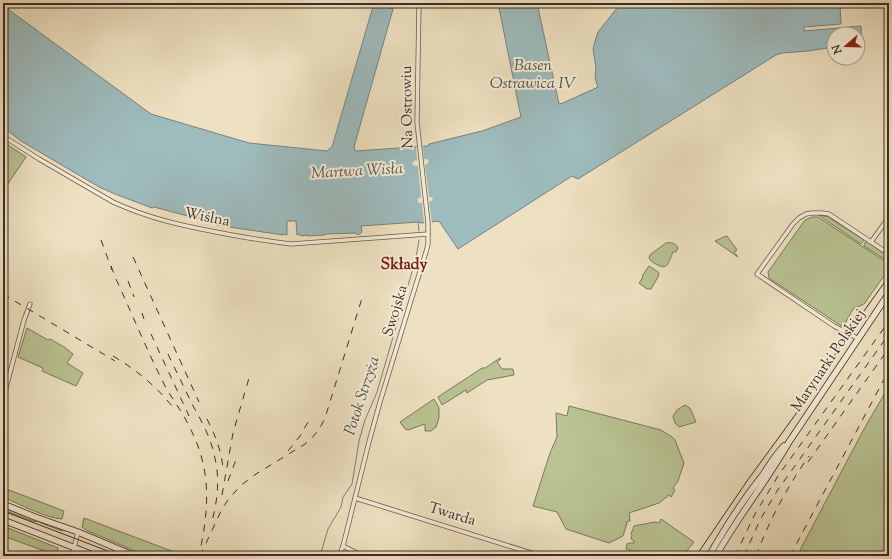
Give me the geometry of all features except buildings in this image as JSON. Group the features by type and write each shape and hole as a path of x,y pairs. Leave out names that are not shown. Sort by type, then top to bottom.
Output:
{"main road":[{"name":"Marynarki Polskiej","path":"709,556 718,539 746,501 780,450 789,442 889,293"},
{"name":"Marynarki Polskiej","path":"716,556 746,501"},
{"path":"3,504 78,532 135,556"},
{"path":"3,520 96,556"}],"street":[{"name":"Na Ostrowiu","path":"419,3 417,122 428,234"},
{"name":"Wiślna","path":"3,136 39,159 113,202 156,219 177,224 266,241 291,244 428,234"},
{"path":"859,339 834,326 757,274 793,224 799,218 809,213 819,212 829,214 889,254"},
{"path":"871,242 889,217"},
{"name":"Swojska","path":"339,556 343,546 380,402 425,259 428,234"},
{"path":"3,399 24,320 30,304"},
{"name":"Twarda","path":"355,498 539,556"},
{"path":"72,556 78,532"},
{"path":"343,546 363,556"}],"green space":[{"path":"5,143 26,157 3,191 3,144"},
{"path":"817,214 828,217 864,240 861,244"},
{"path":"812,217 818,217 889,264 889,269 864,304 853,309 843,327 769,278 768,272 805,220"},
{"path":"727,236 737,250 734,252 738,257 715,241"},
{"path":"866,241 889,257 889,262 864,246"},
{"path":"666,243 673,243 678,248 676,252 673,252 668,264 663,267 652,262 649,257"},
{"path":"649,266 659,274 651,289 647,289 639,283"},
{"path":"27,328 48,340 50,339 73,354 67,363 83,373 76,386 42,371 43,368 18,357"},
{"path":"500,358 501,359 497,362 502,369 513,369 514,375 487,380 467,393 466,390 442,405 438,397"},
{"path":"889,386 889,556 810,556 800,550 864,429"},
{"path":"434,399 439,408 439,418 436,427 431,431 425,431 425,424 408,430 405,429 400,422"},
{"path":"685,405 690,408 696,422 679,427 675,423 673,416 677,410"},
{"path":"569,406 661,430 675,440 684,463 678,481 673,488 675,490 671,497 669,495 659,503 629,513 630,521 626,522 623,536 609,543 566,529 557,512 533,506 550,453 557,437 556,413 567,416"},
{"path":"9,490 64,511 62,519 24,507 3,497 3,493 7,494"},
{"path":"3,507 63,529 62,531 36,521 35,522 3,510"},
{"path":"84,518 185,556 147,556 88,531 82,527"},
{"path":"661,519 694,542 683,556 650,556 626,549 627,544 634,543 631,539 631,534 634,526 655,522 659,523"},
{"path":"3,526 58,548 56,555 3,536"}],"water":[{"path":"3,3 9,3 9,10 151,114 249,143 327,151 332,147 374,3 393,9 354,147 355,151 428,146 429,144 482,131 521,117 498,3 537,3 559,104 598,87 595,78 596,68 593,49 596,38 598,32 621,3 855,3 840,5 841,24 804,27 804,31 826,29 826,48 776,55 578,179 572,176 458,249 439,221 361,226 362,232 358,235 356,233 301,236 300,234 297,235 296,221 287,221 287,235 283,235 216,225 214,223 154,207 152,208 99,187 21,141 3,127"}],"pier":[{"path":"423,146 424,159 429,161 425,165 429,197 433,199 429,202 432,223 424,223 422,203 419,203 417,200 421,197 418,166 412,164 417,160 416,147"}],"waterway":[{"name":"Potok Strzyża","path":"418,222 419,231"},
{"name":"Potok Strzyża","path":"320,556 328,529 341,507 343,497 352,484 359,441 365,420 377,392 414,265 419,240"}],"tram line":[{"path":"696,556 747,481 798,411 889,276"},
{"path":"3,511 121,556"}],"railway":[{"path":"101,240 112,270"},
{"path":"133,257 199,402"},
{"path":"111,266 145,344 166,387 185,419 201,454 207,498 201,546"},
{"path":"128,281 134,297"},
{"path":"3,294 115,361"},
{"path":"200,556 222,509 240,486 256,474 305,444 314,436 321,426 325,418 363,295"},
{"path":"142,313 144,319"},
{"path":"735,556 755,514 778,476 889,321"},
{"path":"151,334 189,416"},
{"path":"744,556 760,520 777,491 889,334"},
{"path":"808,462 889,348"},
{"path":"168,354 205,428 212,447 218,480 216,504 212,521"},
{"path":"113,356 144,378 159,391 172,406"},
{"path":"790,556 889,370"},
{"path":"222,495 233,433 249,378"},
{"path":"207,419 218,443 223,470"},
{"path":"288,451 300,436 308,422"},
{"path":"756,556 779,504 809,456"},
{"path":"228,481 237,457"}],"district":[{"name":"Składy","path":"404,265"}],"water label":[{"name":"Basen Ostrawica IV","path":"533,75"},
{"name":"Martwa Wisła","path":"357,172"}]}
